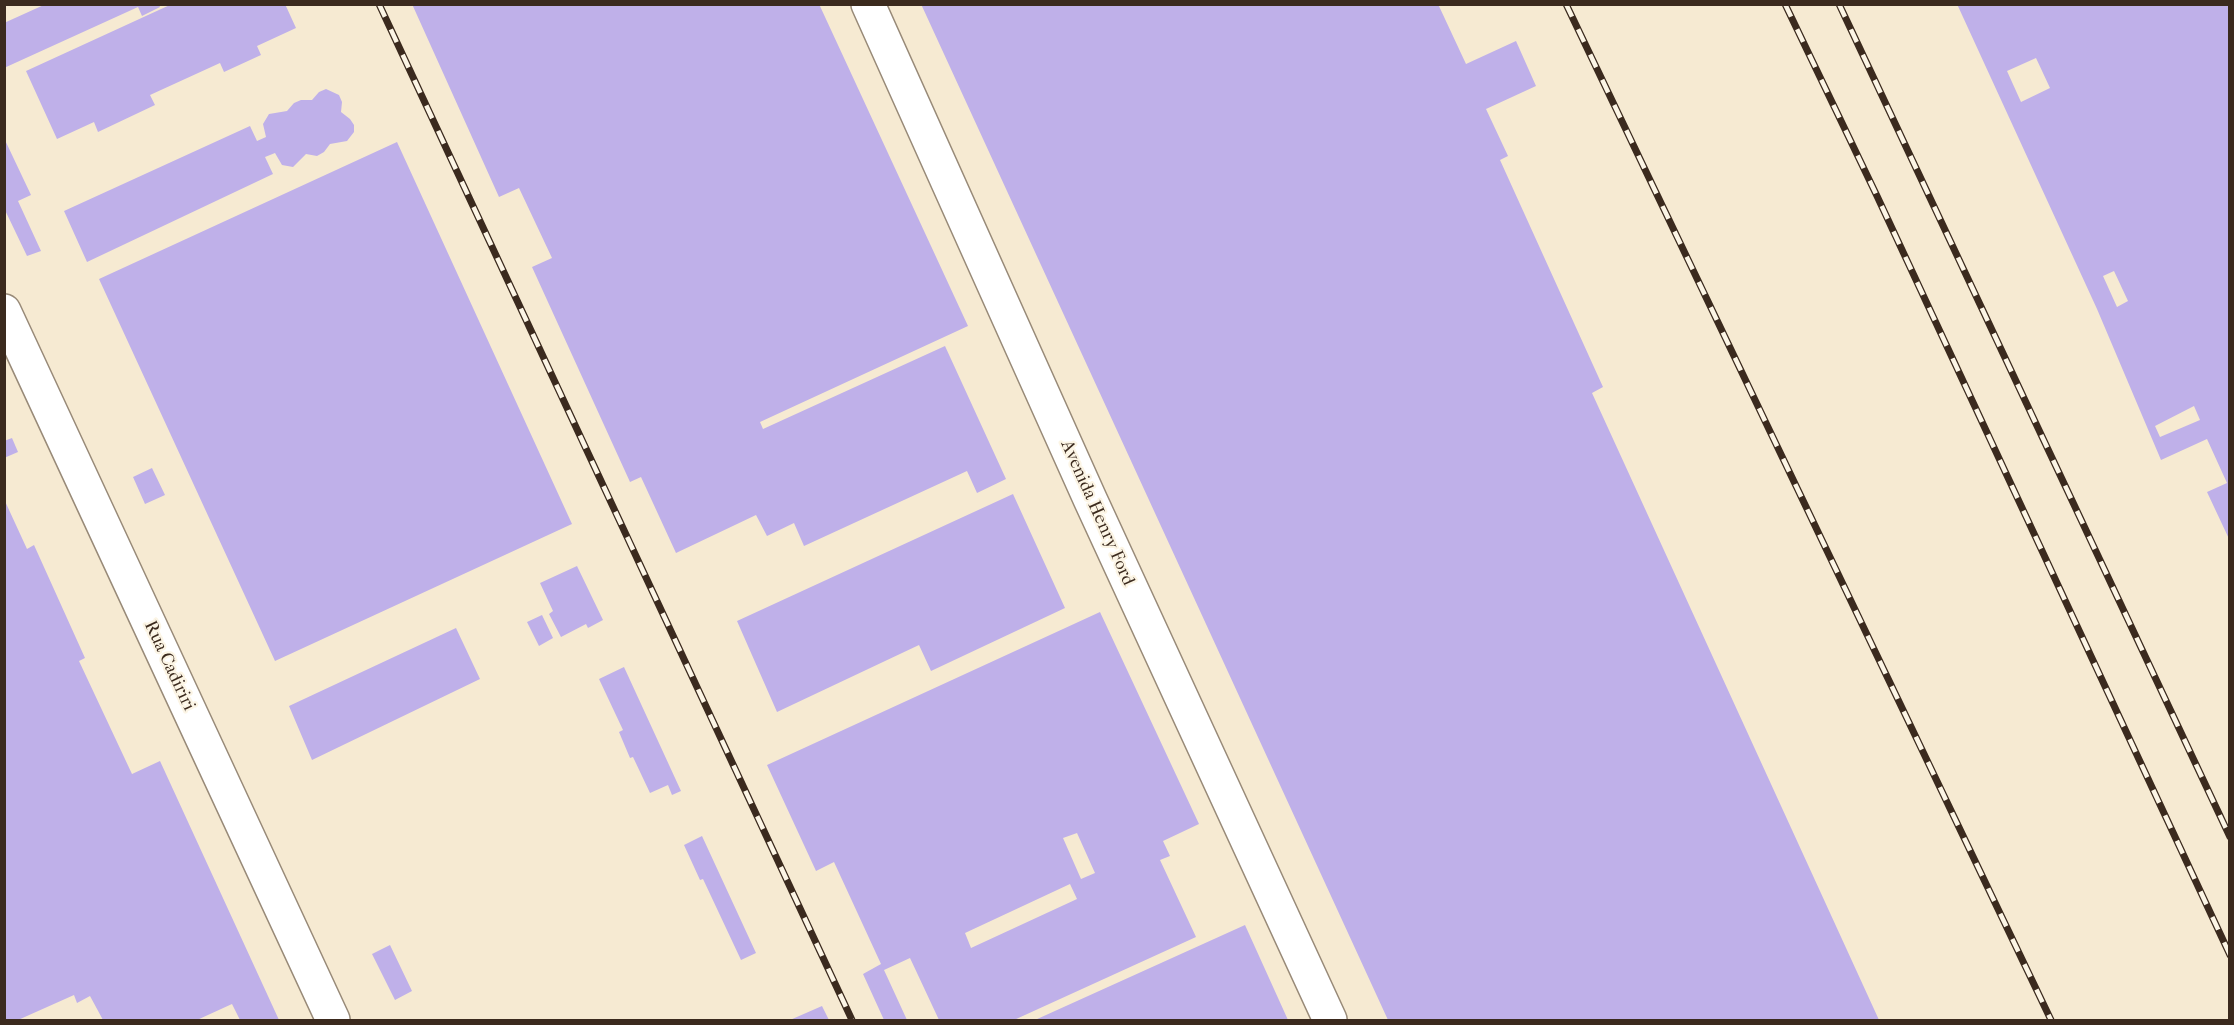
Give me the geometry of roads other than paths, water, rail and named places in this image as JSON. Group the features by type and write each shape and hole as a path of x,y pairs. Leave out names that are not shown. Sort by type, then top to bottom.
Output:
{"street":[{"name":"Avenida Henry Ford","path":"868,4 1090,499 1330,1020"},
{"name":"Rua Cadiriri","path":"4,311 333,1020"}],"railway":[{"path":"379,4 852,1020"},
{"path":"1566,4 2051,1020"},
{"path":"1785,4 1877,196 2230,955"},
{"path":"1839,4 2230,837"}]}
